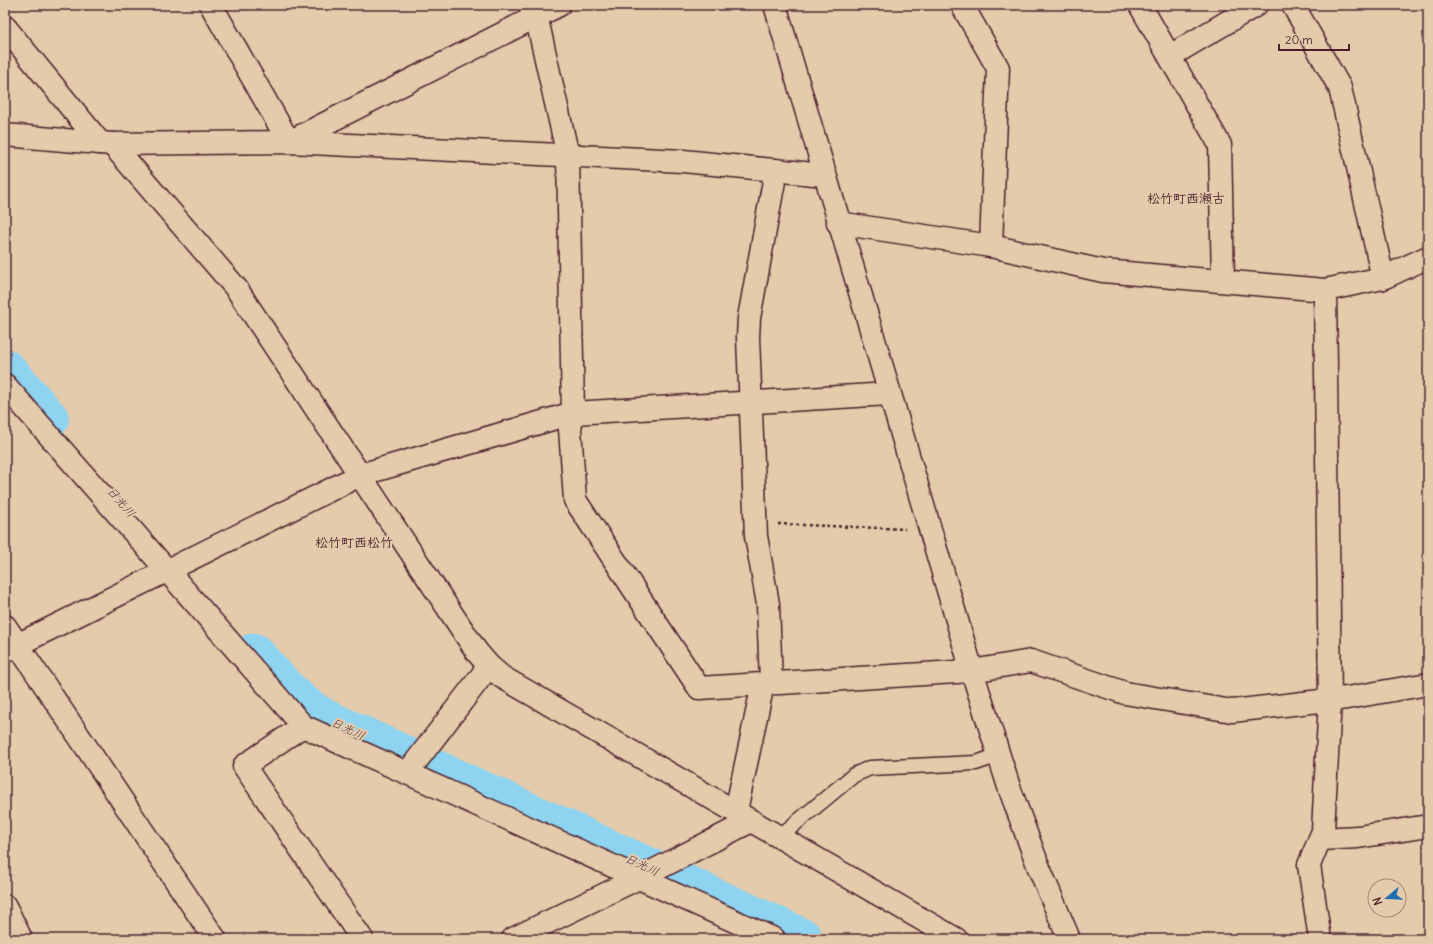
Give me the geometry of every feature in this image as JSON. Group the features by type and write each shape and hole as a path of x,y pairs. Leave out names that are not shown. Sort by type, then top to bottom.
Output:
{"street":[{"path":"212,5 289,142"},
{"path":"289,142 533,10 559,5"},
{"path":"775,5 838,223 972,671 999,755 1039,868 1069,939"},
{"path":"962,5 998,68 991,246"},
{"path":"1140,5 1220,145 1223,280"},
{"path":"1170,56 1256,5"},
{"path":"1293,5 1340,88 1384,278"},
{"path":"533,10 568,156 573,413 570,429 575,500 699,688 972,671 1031,661 1125,692 1232,711 1330,700 1428,684"},
{"path":"5,27 106,143 236,288 477,652 489,666 502,677 956,939"},
{"path":"5,135 106,143 289,142 683,162 824,175"},
{"path":"513,939 649,874 744,816 767,684 768,604 756,536 752,402 748,337 749,318 776,170"},
{"path":"838,223 991,246 1103,271 1223,280 1325,290 1384,278 1428,257"},
{"path":"1320,939 1310,865 1323,831 1330,700 1325,290"},
{"path":"5,385 174,567 304,726 413,765 649,874 774,939"},
{"path":"12,648 360,476 573,413 889,394"},
{"path":"5,626 12,648 215,939"},
{"path":"413,765 489,666"},
{"path":"304,726 244,766 362,939"},
{"path":"1320,838 1358,837 1428,826"},
{"path":"5,906 21,939"}],"lane":[{"path":"779,837 854,774 862,770 870,768 976,763 999,755"}],"path":[{"path":"756,523 930,530"}],"waterway":[{"name":"日光川","path":"5,370 48,419"},
{"name":"日光川","path":"254,654 294,698 323,719 802,939"}],"district":[{"name":"松竹町西瀬古","path":"1186,198"},
{"name":"松竹町西松竹","path":"354,542"}]}
